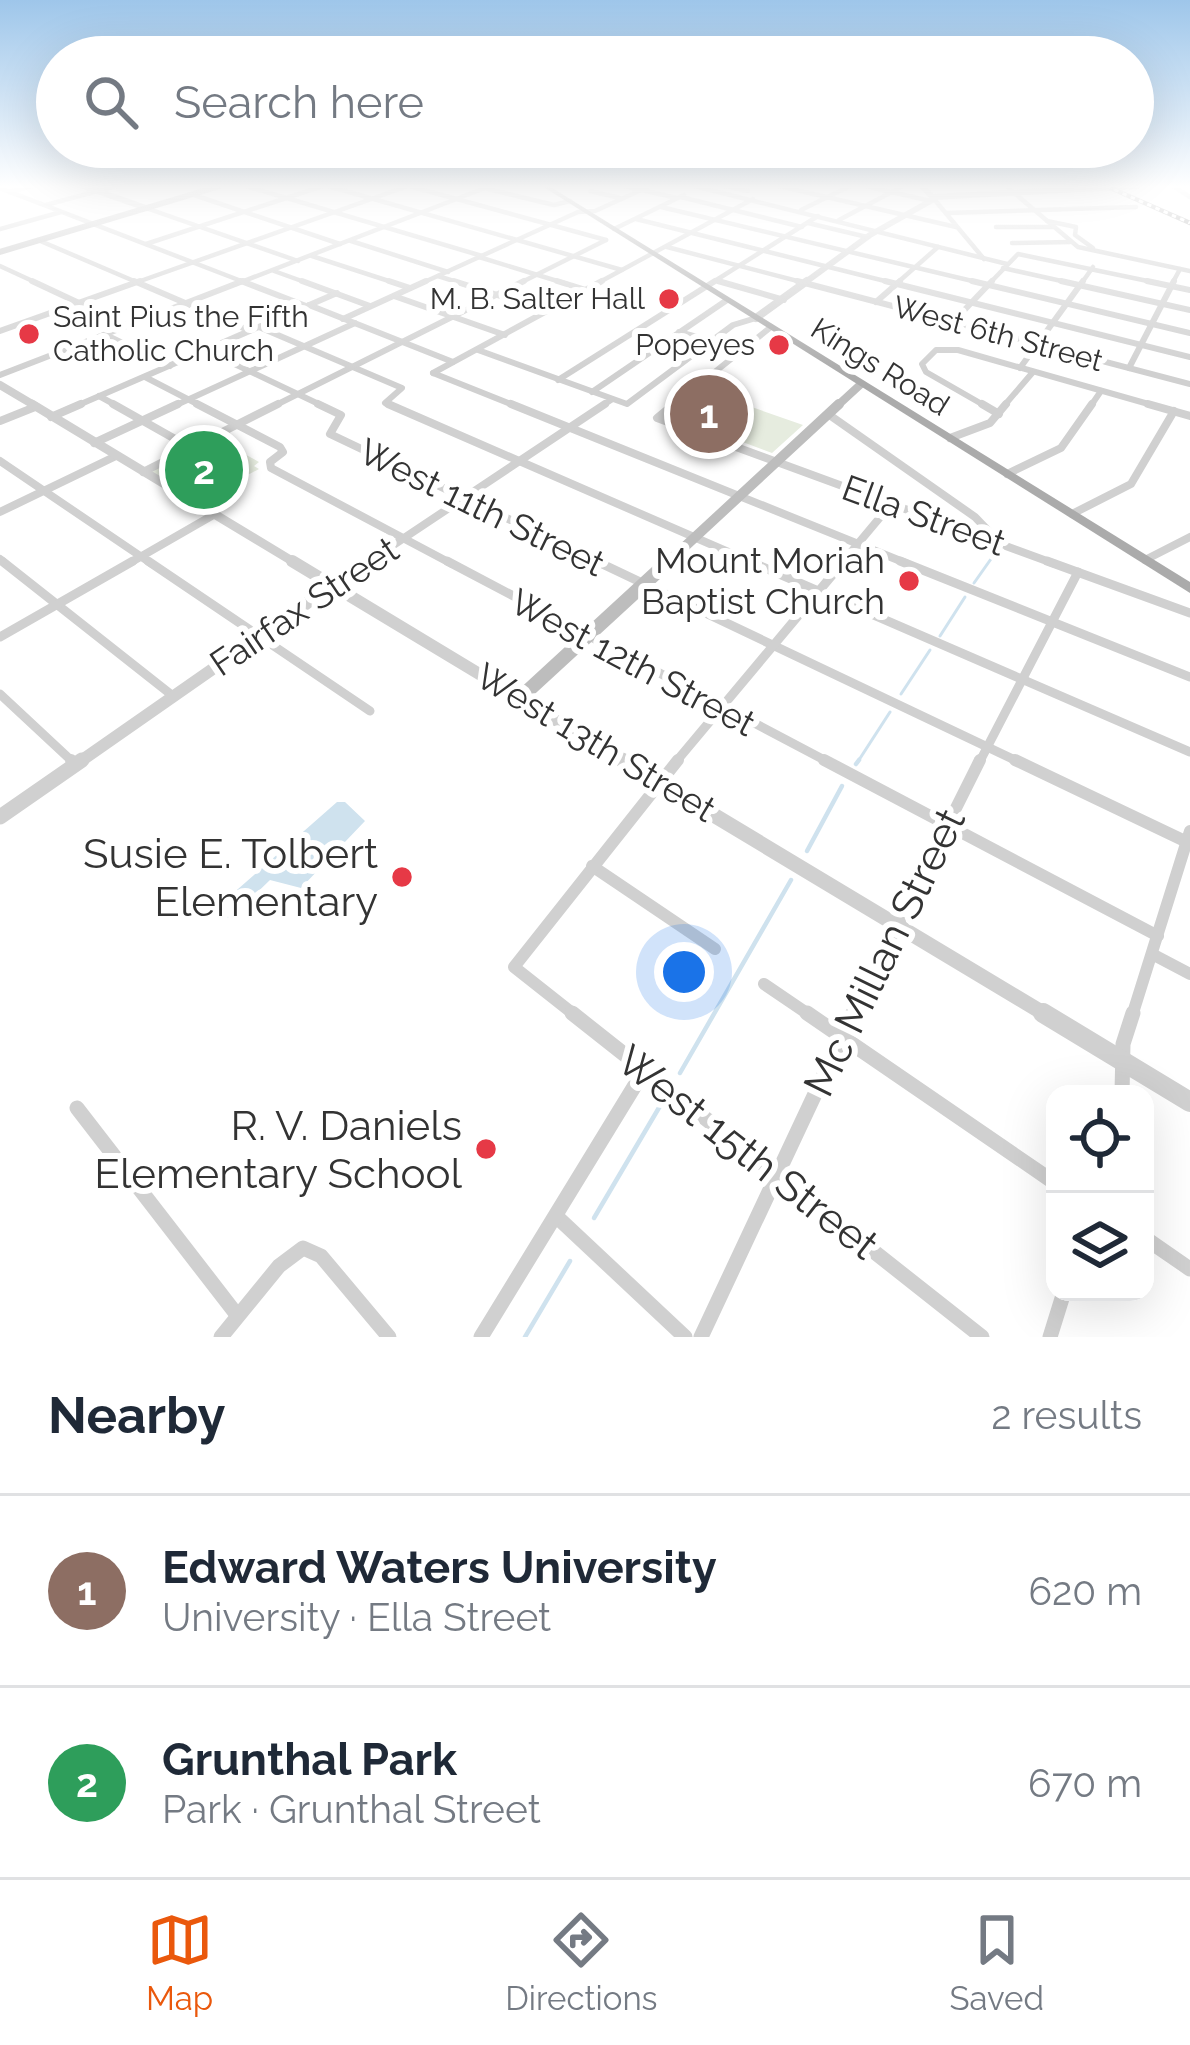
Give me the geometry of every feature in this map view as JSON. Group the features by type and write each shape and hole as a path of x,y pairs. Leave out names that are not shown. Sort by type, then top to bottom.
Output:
{"main road":[{"name":"Kings Road","path":"644,248 1190,588"},
{"path":"520,698 861,383"}],"street":[{"path":"58,248 403,388 385,403 1190,752"},
{"path":"156,248 453,362"},
{"path":"0,331 234,248"},
{"path":"260,248 298,261"},
{"path":"0,375 332,248"},
{"path":"374,248 448,272"},
{"path":"456,248 586,290"},
{"path":"344,319 499,248"},
{"path":"548,248 622,270"},
{"path":"143,472 590,248"},
{"path":"664,248 433,374 1190,677"},
{"name":"West 6th Street","path":"672,248 1190,384"},
{"path":"754,248 1190,357"},
{"path":"558,380 768,248"},
{"path":"836,248 1190,333"},
{"path":"478,350 626,404 711,341 784,300 851,248"},
{"path":"877,302 936,248"},
{"path":"943,248 1190,310"},
{"path":"965,254 971,248"},
{"path":"976,248 985,259"},
{"path":"1089,248 1190,271"},
{"path":"1095,248 1100,252"},
{"path":"1020,368 1100,252"},
{"path":"953,322 1021,254 1190,290"},
{"path":"312,256 410,289"},
{"path":"0,266 128,326"},
{"path":"1129,368 1180,268"},
{"path":"274,271 371,306"},
{"path":"438,276 547,311"},
{"path":"718,281 784,300"},
{"path":"51,417 337,293"},
{"path":"394,296 505,335"},
{"path":"592,392 727,299"},
{"path":"0,319 14,326"},
{"path":"94,443 355,323"},
{"name":"Ella Street","path":"771,327 657,418 1190,613"},
{"path":"679,332 711,341"},
{"path":"106,334 170,366"},
{"path":"999,414 921,368 932,352 943,349 1020,368 1190,416"},
{"name":"West 11th Street","path":"205,350 343,416 330,434 1187,845"},
{"path":"950,438 986,425 1033,372"},
{"name":"West 12th Street","path":"145,376 283,449 271,468 585,638 1158,936"},
{"name":"West 13th Street","path":"0,386 1190,1102"},
{"path":"1007,474 1061,448 1101,391"},
{"path":"99,396 191,448"},
{"name":"Fairfax Street","path":"0,818 333,585 611,400"},
{"path":"0,421 35,406"},
{"path":"1072,514 1131,484 1174,411"},
{"path":"828,414 974,517 1000,543"},
{"path":"0,512 116,456"},
{"path":"0,461 370,711"},
{"path":"715,949 592,866 892,503"},
{"path":"0,637 215,514"},
{"path":"1144,560 1190,537"},
{"path":"0,559 173,696"},
{"name":"Mc Millan Street","path":"701,1337 896,922 1078,572"},
{"path":"0,694 76,765"},
{"path":"1123,1085 1123,1044 1187,845"},
{"name":"West 15th Street","path":"592,866 514,968 982,1337"},
{"path":"1152,954 1190,974"},
{"path":"764,984 1046,1177"},
{"path":"481,1337 645,1069"},
{"path":"77,1108 237,1315"},
{"path":"556,1216 686,1337"},
{"path":"1154,1244 1190,1269"},
{"path":"221,1337 279,1266 302,1247 321,1256 388,1337"},
{"path":"1050,1337 1061,1301"}],"shaded area":[{"path":"700,389 803,425 772,453 668,414"},
{"path":"215,438 259,462 254,466 259,469 201,500 149,472"}],"water":[{"path":"337,802 345,802 365,821 301,888 270,880 232,917 219,920 222,903"}],"waterway":[{"path":"974,583 998,549"},
{"path":"940,636 965,597"},
{"path":"901,694 930,650"},
{"path":"859,761 890,712"},
{"path":"856,764 859,761"},
{"path":"807,851 842,786"},
{"path":"680,1073 791,880"},
{"path":"594,1218 660,1106"},
{"path":"525,1337 570,1261"}],"place":[{"name":"M. B. Salter Hall","path":"669,299"},
{"name":"Saint Pius the Fifth Catholic Church","path":"29,334"},
{"name":"Popeyes","path":"779,345"},
{"name":"Edward Waters University","path":"709,414"},
{"name":"Grunthal Park","path":"204,470"},
{"name":"Mount Moriah Baptist Church","path":"909,581"},
{"name":"Susie E. Tolbert Elementary","path":"402,877"},
{"name":"R. V. Daniels Elementary School","path":"486,1149"}]}
